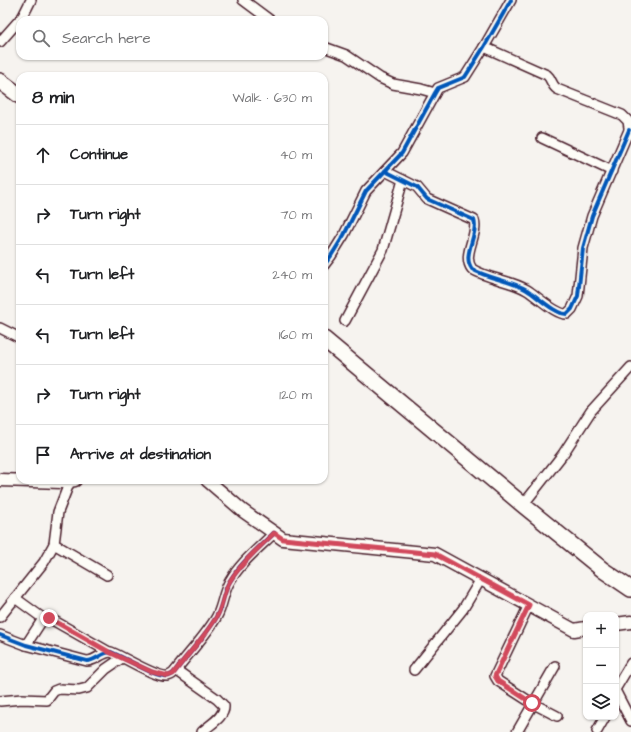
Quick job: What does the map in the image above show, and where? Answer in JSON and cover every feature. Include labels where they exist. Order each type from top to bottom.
[{"type":"highway","points":[[0,81],[16,93]]},
{"type":"highway","points":[[328,342],[602,570],[631,590]]},
{"type":"main road","points":[[0,480],[16,480]]},
{"type":"main road","points":[[213,484],[243,511],[283,539],[435,554],[574,630],[583,628]]},
{"type":"main road","points":[[619,624],[631,622]]},
{"type":"street","points":[[23,16],[31,0]]},
{"type":"street","points":[[328,260],[344,235],[366,192],[402,154],[435,92],[442,86],[465,77],[511,0]]},
{"type":"street","points":[[249,1],[266,16]]},
{"type":"street","points":[[0,42],[16,24]]},
{"type":"street","points":[[386,171],[417,187],[428,199],[474,220],[475,226],[468,258],[469,266],[472,269],[519,286],[560,313],[569,313],[576,302],[579,290],[583,248],[586,236],[594,210],[630,134],[628,121],[622,115],[557,89],[553,86],[547,75],[484,47]]},
{"type":"street","points":[[328,49],[346,56],[380,78],[393,84],[435,92]]},
{"type":"street","points":[[542,138],[612,172]]},
{"type":"street","points":[[345,321],[383,250],[403,180]]},
{"type":"street","points":[[0,328],[16,337]]},
{"type":"street","points":[[523,505],[560,459],[591,411],[631,368]]},
{"type":"street","points":[[0,617],[44,562],[54,544],[58,512],[66,484]]},
{"type":"street","points":[[15,598],[44,619],[52,619],[109,652],[152,672],[164,676],[170,675],[176,670],[216,616],[225,589],[233,576],[247,559],[276,535]]},
{"type":"street","points":[[54,544],[107,575]]},
{"type":"street","points":[[414,670],[458,615],[481,579]]},
{"type":"street","points":[[529,605],[495,676],[498,681],[532,703],[557,716]]},
{"type":"street","points":[[26,645],[44,619]]},
{"type":"street","points":[[0,635],[26,645],[87,661],[109,652]]},
{"type":"street","points":[[0,701],[22,699],[47,700],[54,691],[58,689],[79,690],[87,688],[106,669],[122,658]]},
{"type":"street","points":[[619,688],[631,663]]},
{"type":"street","points":[[517,732],[532,703],[555,666]]},
{"type":"street","points":[[176,670],[217,699],[224,706],[224,710],[221,715],[202,732]]},
{"type":"street","points":[[619,699],[631,721]]},
{"type":"street","points":[[597,731],[603,720]]},
{"type":"cycle path","points":[[328,260],[344,235],[366,191],[402,153],[438,88],[465,77],[511,0]]},
{"type":"cycle path","points":[[385,171],[417,187],[427,199],[474,220],[475,226],[468,258],[472,269],[527,290],[558,312],[567,314],[572,309],[578,296],[583,248],[592,216],[629,130]]},
{"type":"cycle path","points":[[0,635],[26,645],[87,661],[111,652],[156,674],[169,676],[174,672],[213,623],[219,612],[224,594],[234,574],[245,561],[274,533]]},
{"type":"route","points":[[49,618],[109,652],[114,653],[152,672],[168,676],[173,674],[214,621],[219,612],[225,589],[230,580],[247,559],[274,533],[283,539],[435,554],[529,605],[495,676],[498,681],[532,703]]}]
